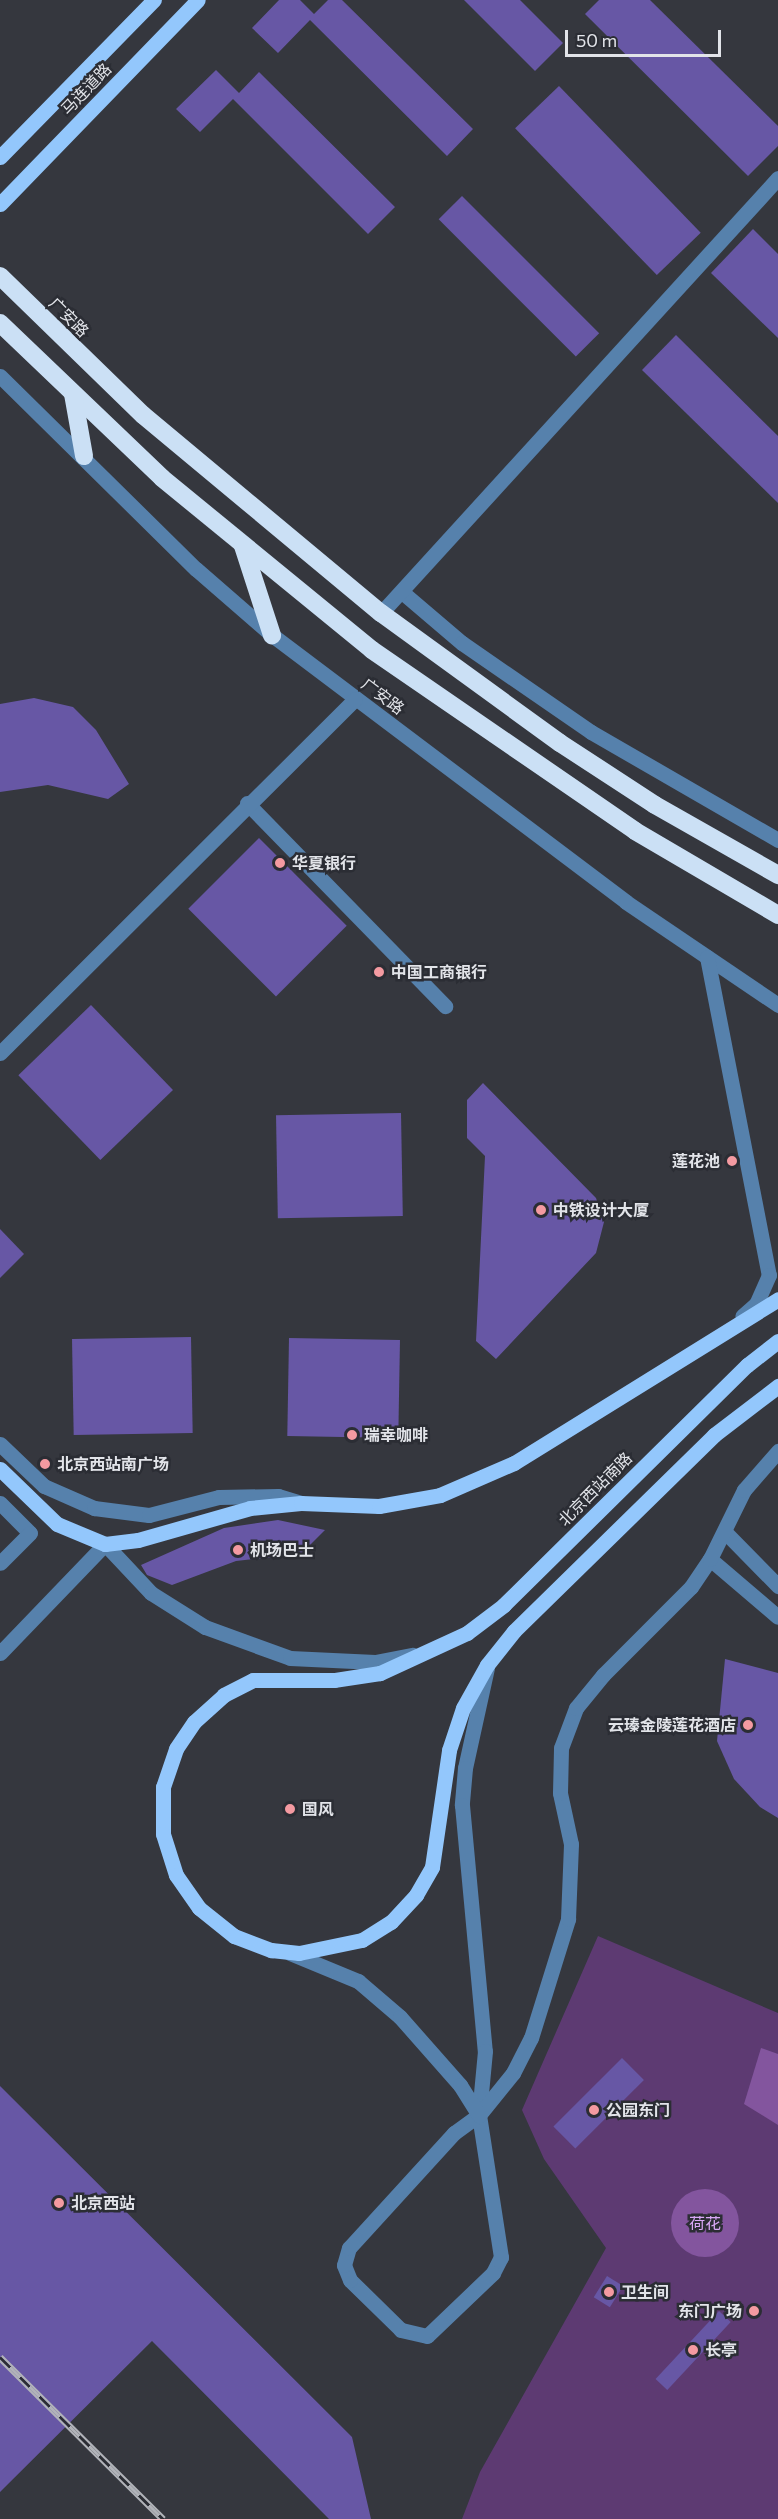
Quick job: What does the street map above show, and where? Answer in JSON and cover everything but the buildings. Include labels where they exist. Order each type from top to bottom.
[{"type":"highway","name":"广安路","points":[[0,276],[143,415],[381,613],[579,755],[655,805],[778,875]]},
{"type":"highway","name":"广安路","points":[[0,323],[162,478],[372,650],[634,831],[778,915]]},
{"type":"highway","points":[[72,394],[84,456]]},
{"type":"highway","points":[[243,546],[272,635]]},
{"type":"main road","name":"马连道路","points":[[0,157],[154,0]]},
{"type":"main road","name":"马连道路","points":[[0,204],[198,0]]},
{"type":"main road","points":[[0,1469],[57,1524],[105,1544],[138,1540],[250,1508],[301,1503],[379,1506],[440,1495],[514,1463],[736,1322],[778,1299]]},
{"type":"main road","name":"北京西站南路","points":[[285,1952],[234,1936],[199,1908],[176,1875],[163,1822],[163,1787],[176,1749],[194,1722],[224,1695],[253,1680],[334,1680],[380,1673],[430,1652],[467,1633],[504,1605],[747,1365],[778,1341]]},
{"type":"main road","points":[[285,1952],[299,1953],[362,1940],[391,1922],[416,1895],[432,1867],[449,1750],[463,1708],[487,1665],[514,1631],[714,1435],[778,1386]]},
{"type":"street","points":[[381,613],[778,178]]},
{"type":"street","name":"广安路","points":[[0,376],[84,456],[196,569],[272,635],[626,902],[778,1005]]},
{"type":"street","points":[[402,591],[462,643],[591,732],[778,840]]},
{"type":"street","points":[[0,1053],[247,803],[355,699]]},
{"type":"street","points":[[247,803],[444,1006]]},
{"type":"street","points":[[707,957],[769,1275],[756,1304],[736,1322]]},
{"type":"street","points":[[0,1443],[44,1486],[94,1508],[149,1515],[219,1497],[278,1496],[301,1503]]},
{"type":"street","points":[[487,1665],[465,1768],[462,1805],[485,2051],[479,2115],[501,2257],[493,2272],[441,2326],[427,2336],[401,2330],[350,2280],[344,2265],[349,2248],[454,2133],[479,2115],[513,2073],[531,2038],[568,1919],[571,1845],[561,1793],[561,1748],[576,1708],[603,1675],[691,1587],[725,1532],[744,1490],[778,1451]]},
{"type":"street","points":[[0,1503],[30,1533],[0,1563]]},
{"type":"street","points":[[725,1532],[778,1586]]},
{"type":"street","points":[[0,1653],[105,1544],[151,1593],[205,1627],[290,1658],[375,1662],[430,1652]]},
{"type":"street","points":[[710,1559],[778,1617]]},
{"type":"street","points":[[285,1952],[319,1962],[358,1980],[400,2017],[460,2085],[479,2115]]},
{"type":"green space","points":[[598,1936],[778,2013],[778,2519],[462,2519],[480,2472],[606,2248],[544,2159],[522,2110]]},
{"type":"green space","points":[[761,2048],[778,2054],[778,2125],[744,2104]]},
{"type":"green space","name":"荷花","points":[[705,2189],[718,2192],[729,2199],[736,2210],[739,2223],[736,2236],[729,2247],[718,2254],[705,2257],[692,2254],[681,2247],[674,2236],[671,2223],[674,2210],[681,2199],[692,2192]]},
{"type":"railway","points":[[0,2357],[163,2519]]},
{"type":"place","name":"华夏银行","points":[[280,863]]},
{"type":"place","name":"中国工商银行","points":[[379,972]]},
{"type":"place","name":"莲花池","points":[[732,1161]]},
{"type":"place","name":"中铁设计大厦","points":[[541,1210]]},
{"type":"place","name":"瑞幸咖啡","points":[[352,1435]]},
{"type":"place","name":"北京西站南广场","points":[[45,1464]]},
{"type":"place","name":"机场巴士","points":[[238,1550]]},
{"type":"place","name":"云瑧金陵莲花酒店","points":[[748,1725]]},
{"type":"place","name":"国风","points":[[290,1809]]},
{"type":"place","name":"公园东门","points":[[594,2110]]},
{"type":"place","name":"北京西站","points":[[59,2203]]},
{"type":"place","name":"卫生间","points":[[609,2292]]},
{"type":"place","name":"东门广场","points":[[754,2311]]},
{"type":"place","name":"长亭","points":[[693,2350]]}]
